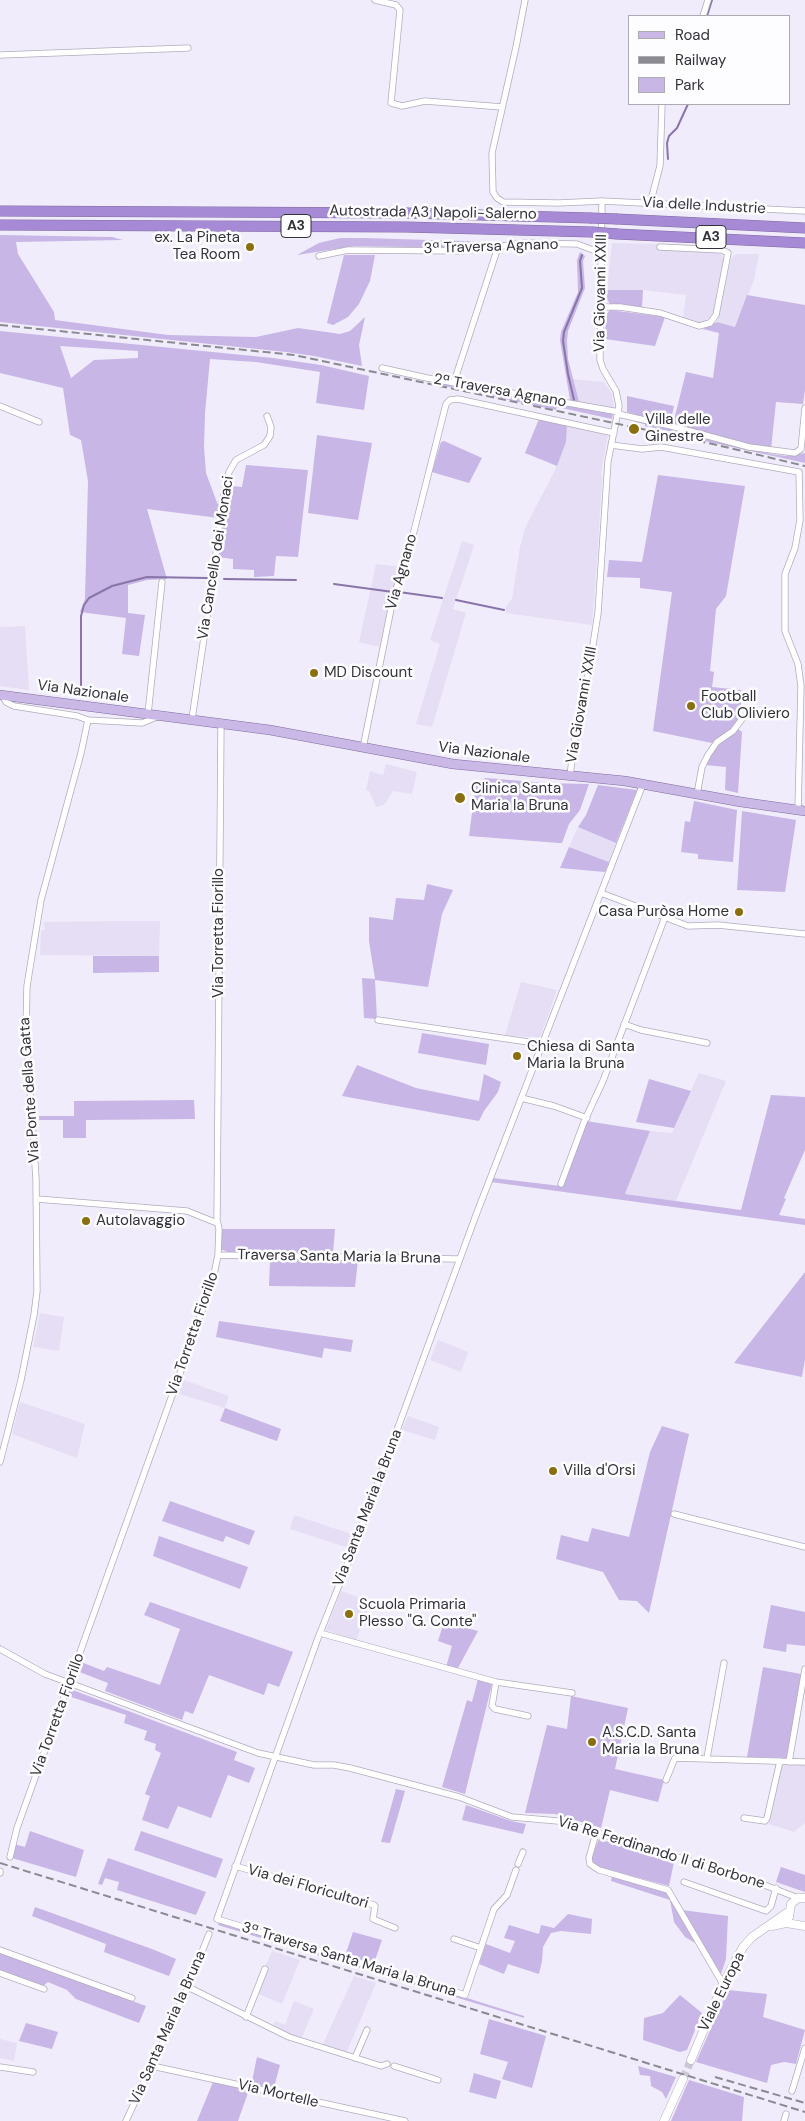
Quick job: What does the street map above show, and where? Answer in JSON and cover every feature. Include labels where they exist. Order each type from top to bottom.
[{"type":"highway","name":"Autostrada A3 Napoli-Salerno","points":[[0,211],[407,213],[617,219],[805,228]]},
{"type":"highway","name":"Autostrada A3 Napoli-Salerno","points":[[0,225],[406,227],[592,232],[805,243]]},
{"type":"main road","name":"Via Nazionale","points":[[1,695],[270,730],[459,765],[643,784],[802,811]]},
{"type":"street","points":[[375,0],[396,5],[400,10],[392,103],[402,106],[425,101],[502,108]]},
{"type":"street","points":[[525,0],[492,153],[493,192],[503,202],[560,203],[602,201]]},
{"type":"street","points":[[704,15],[708,0]]},
{"type":"street","points":[[0,55],[188,48]]},
{"type":"street","points":[[650,204],[660,166],[662,105]]},
{"type":"street","name":"Via delle Industrie","points":[[602,201],[805,211]]},
{"type":"street","name":"Via Giovanni XXIII","points":[[570,775],[578,717],[589,670],[598,613],[605,535],[608,462],[618,413],[619,398],[602,369],[600,360],[602,201]]},
{"type":"street","name":"3ª Traversa Agnano","points":[[319,256],[348,250],[462,251],[525,243],[577,244],[601,253]]},
{"type":"street","points":[[454,382],[498,246]]},
{"type":"street","points":[[600,307],[660,313],[698,326],[710,323],[716,315],[728,253],[722,250],[660,247]]},
{"type":"street","name":"2ª Traversa Agnano","points":[[382,368],[426,378],[618,413],[749,448],[785,454],[798,452],[800,449],[805,408]]},
{"type":"street","name":"Via Agnano","points":[[363,748],[393,599],[412,539],[446,404],[450,400],[458,399],[614,433]]},
{"type":"street","points":[[0,406],[39,422]]},
{"type":"street","name":"Via Cancello dei Monaci","points":[[192,720],[215,564],[222,502],[229,472],[236,460],[264,445],[270,436],[271,427],[267,416]]},
{"type":"street","points":[[611,445],[642,449],[661,447],[799,472],[800,520],[795,548],[785,574],[785,632],[798,664],[801,686],[802,811]]},
{"type":"street","points":[[148,714],[162,582]]},
{"type":"street","name":"Via Nazionale","points":[[1,695],[6,702],[14,706],[76,716],[88,720],[138,723],[160,716]]},
{"type":"street","name":"Via Ponte della Gatta","points":[[0,1462],[21,1380],[34,1316],[38,1274],[37,1200],[26,1030],[27,986],[41,900],[81,754],[88,720]]},
{"type":"street","points":[[697,794],[701,772],[708,755],[717,742],[733,731],[742,720]]},
{"type":"street","name":"Via Torretta Fiorillo","points":[[10,1857],[12,1844],[193,1337],[213,1279],[218,1255],[221,723]]},
{"type":"street","name":"Via Santa Maria la Bruna","points":[[217,1919],[320,1633],[353,1550],[521,1098],[643,784]]},
{"type":"street","points":[[601,892],[688,926],[718,925],[805,934]]},
{"type":"street","points":[[561,1184],[665,917]]},
{"type":"street","points":[[378,1020],[542,1044]]},
{"type":"street","points":[[624,1024],[641,1030],[707,1043]]},
{"type":"street","points":[[521,1098],[554,1106],[587,1118]]},
{"type":"street","points":[[37,1200],[187,1211],[217,1223]]},
{"type":"street","name":"Traversa Santa Maria la Bruna","points":[[218,1255],[460,1260]]},
{"type":"street","points":[[674,1514],[805,1547]]},
{"type":"street","points":[[320,1633],[496,1682],[572,1693]]},
{"type":"street","name":"Via Re Ferdinando II di Borbone","points":[[0,1650],[45,1674],[240,1748],[274,1758],[314,1765],[334,1765],[350,1768],[460,1797],[512,1817],[547,1819],[802,1898]]},
{"type":"street","points":[[707,1758],[724,1663]]},
{"type":"street","points":[[789,1762],[805,1669]]},
{"type":"street","points":[[496,1682],[492,1706],[495,1709],[528,1716]]},
{"type":"street","points":[[666,1780],[675,1758],[805,1762]]},
{"type":"street","points":[[744,1818],[765,1821],[767,1818],[780,1761]]},
{"type":"street","points":[[596,1833],[589,1858],[590,1864],[599,1870],[668,1890],[723,1984]]},
{"type":"street","name":"3ª Traversa Santa Maria la Bruna","points":[[217,1919],[465,1995],[494,1909],[507,1895],[523,1852]]},
{"type":"street","name":"Via dei Floricultori","points":[[235,1866],[374,1905],[373,1918],[395,1928]]},
{"type":"street","points":[[684,1882],[766,1911],[771,1906],[779,1890]]},
{"type":"street","name":"Via Re Ferdinando II di Borbone","points":[[779,1890],[791,1904]]},
{"type":"street","points":[[795,1924],[789,1917],[788,1912],[791,1904],[802,1898]]},
{"type":"street","name":"Viale Europa","points":[[691,2060],[723,1984],[743,1947],[761,1931],[788,1912]]},
{"type":"street","name":"Viale Europa","points":[[761,1931],[776,1924],[786,1923],[804,1926]]},
{"type":"street","name":"Via Santa Maria la Bruna","points":[[126,2121],[188,1987],[209,1934]]},
{"type":"street","points":[[454,1939],[481,1948]]},
{"type":"street","points":[[0,1950],[132,1998]]},
{"type":"street","points":[[246,2017],[266,1969]]},
{"type":"street","points":[[0,1973],[44,1989]]},
{"type":"street","points":[[188,1987],[289,2037],[381,2066],[387,2064]]},
{"type":"street","points":[[355,2058],[367,2030]]},
{"type":"street","points":[[792,2091],[803,2062],[805,2048]]},
{"type":"street","name":"Via Mortelle","points":[[152,2066],[404,2121]]},
{"type":"street","points":[[394,2066],[438,2080]]},
{"type":"street","points":[[0,2067],[33,2072]]},
{"type":"street","points":[[664,2121],[682,2078]]},
{"type":"street","points":[[784,2121],[786,2114]]},
{"type":"shaded area","points":[[612,243],[657,244],[657,249],[715,252],[722,255],[724,261],[713,317],[708,321],[697,324],[683,318],[686,295],[643,290],[607,290]]},
{"type":"shaded area","points":[[736,254],[759,254],[754,280],[735,327],[717,322],[731,259]]},
{"type":"shaded area","points":[[572,379],[604,382],[612,394],[614,409],[579,402]]},
{"type":"shaded area","points":[[567,425],[608,434],[601,473],[592,625],[506,613],[506,607],[512,599],[525,528],[556,468],[566,442]]},
{"type":"shaded area","points":[[462,541],[474,545],[453,609],[466,613],[432,727],[416,724],[440,644],[430,640]]},
{"type":"shaded area","points":[[376,564],[402,567],[387,613],[380,647],[359,642]]},
{"type":"shaded area","points":[[25,626],[29,690],[0,686],[0,627]]},
{"type":"shaded area","points":[[386,764],[417,772],[412,794],[393,791],[385,804],[376,807],[369,791],[366,790],[370,771],[383,775]]},
{"type":"shaded area","points":[[578,827],[616,843],[609,862],[569,847]]},
{"type":"shaded area","points":[[160,921],[159,956],[40,955],[41,931],[45,929],[43,922]]},
{"type":"shaded area","points":[[521,982],[557,990],[540,1038],[505,1035]]},
{"type":"shaded area","points":[[699,1073],[726,1081],[676,1201],[625,1194],[650,1131],[672,1133]]},
{"type":"shaded area","points":[[40,1313],[64,1317],[59,1351],[33,1347]]},
{"type":"shaded area","points":[[438,1340],[468,1352],[461,1372],[430,1360]]},
{"type":"shaded area","points":[[181,1379],[229,1396],[225,1408],[176,1393]]},
{"type":"shaded area","points":[[20,1402],[85,1424],[77,1458],[12,1434]]},
{"type":"shaded area","points":[[408,1416],[439,1427],[435,1440],[402,1430]]},
{"type":"shaded area","points":[[294,1515],[354,1535],[349,1548],[290,1529]]},
{"type":"shaded area","name":"Scuola Primaria Plesso \"G. Conte\"","points":[[341,1591],[371,1602],[356,1640],[326,1630]]},
{"type":"shaded area","points":[[782,1764],[805,1765],[805,1823],[794,1832],[769,1824]]},
{"type":"shaded area","points":[[272,1951],[300,1960],[282,2004],[254,1992]]},
{"type":"shaded area","points":[[354,1976],[376,1983],[346,2054],[322,2046]]},
{"type":"shaded area","points":[[294,2001],[314,2009],[301,2039],[273,2027],[275,2021],[285,2025]]},
{"type":"shaded area","points":[[0,2039],[17,2043],[14,2061],[0,2058]]},
{"type":"green space","points":[[0,235],[112,237],[123,240],[16,242],[18,254],[54,312],[55,320],[168,335],[256,337],[298,328],[340,334],[350,331],[365,317],[359,345],[362,366],[286,352],[0,322]]},
{"type":"green space","points":[[340,238],[494,242],[493,245],[460,248],[355,246],[297,255],[319,243]]},
{"type":"green space","points":[[580,252],[585,256],[583,261],[585,288],[568,331],[567,341],[568,359],[579,402],[570,400],[560,340],[561,332],[578,292],[577,260]]},
{"type":"green space","points":[[344,255],[375,255],[370,281],[359,304],[348,317],[333,325],[327,323]]},
{"type":"green space","points":[[607,290],[643,290],[642,307],[610,304],[607,299]]},
{"type":"green space","points":[[747,295],[805,305],[805,390],[803,404],[776,402],[771,449],[747,445],[673,424],[686,372],[713,378],[719,333],[703,329],[717,322],[735,327]]},
{"type":"green space","points":[[610,310],[665,317],[655,346],[605,339],[606,315]]},
{"type":"green space","points":[[0,331],[273,358],[321,365],[369,376],[364,410],[316,403],[320,372],[256,362],[210,359],[204,447],[206,473],[219,508],[219,518],[147,509],[167,579],[147,580],[128,585],[128,613],[145,615],[139,656],[122,654],[126,618],[80,612],[85,599],[88,481],[81,440],[70,435],[63,388],[0,373]],"holes":[[[60,346],[138,351],[138,358],[94,360],[71,378]]]},
{"type":"green space","points":[[436,382],[613,413],[612,419],[557,407],[556,410],[435,384]]},
{"type":"green space","points":[[627,396],[674,406],[670,424],[627,412]]},
{"type":"green space","points":[[539,419],[567,425],[566,442],[557,466],[525,453]]},
{"type":"green space","points":[[635,420],[667,426],[771,454],[786,456],[805,453],[805,463],[686,437],[686,435],[645,426],[645,424],[635,422]]},
{"type":"green space","points":[[317,435],[372,443],[358,520],[308,513]]},
{"type":"green space","points":[[444,441],[482,458],[469,483],[432,472],[441,442]]},
{"type":"green space","points":[[246,465],[308,470],[298,557],[276,556],[274,576],[254,577],[254,570],[233,569],[233,559],[218,557],[226,493],[232,486],[242,487]]},
{"type":"green space","points":[[658,475],[745,486],[726,596],[716,609],[710,671],[714,672],[712,687],[741,690],[741,717],[734,727],[712,743],[653,731],[672,592],[640,588],[640,578],[607,577],[609,560],[642,562]]},
{"type":"green space","points":[[738,729],[742,732],[738,793],[725,790],[726,767],[705,765],[709,755]]},
{"type":"green space","points":[[486,778],[546,783],[589,784],[580,810],[569,824],[562,843],[559,843],[469,836],[476,782]]},
{"type":"green space","points":[[598,785],[637,790],[616,843],[578,827],[586,815]]},
{"type":"green space","points":[[694,801],[737,810],[733,862],[698,859],[698,854],[681,852],[685,821],[690,822]]},
{"type":"green space","points":[[742,811],[796,820],[785,892],[737,890]]},
{"type":"green space","points":[[569,847],[609,862],[605,872],[560,868]]},
{"type":"green space","points":[[427,884],[453,890],[442,914],[428,987],[375,980],[377,1019],[364,1018],[362,978],[375,979],[369,941],[369,917],[393,920],[396,898],[424,900]]},
{"type":"green space","points":[[93,956],[159,956],[159,972],[93,973]]},
{"type":"green space","points":[[422,1033],[489,1044],[486,1065],[418,1053]]},
{"type":"green space","points":[[357,1065],[416,1088],[479,1101],[484,1074],[501,1082],[498,1092],[479,1121],[342,1096]]},
{"type":"green space","points":[[649,1079],[691,1091],[674,1128],[636,1122]]},
{"type":"green space","points":[[771,1095],[805,1097],[805,1150],[784,1198],[786,1199],[779,1215],[805,1219],[805,1225],[491,1182],[493,1178],[561,1186],[586,1121],[650,1131],[625,1194],[741,1210]]},
{"type":"green space","points":[[194,1100],[195,1119],[86,1120],[86,1138],[63,1138],[63,1120],[39,1120],[39,1116],[74,1116],[74,1101]]},
{"type":"green space","points":[[220,1229],[335,1229],[333,1253],[228,1252],[220,1249]]},
{"type":"green space","points":[[270,1259],[358,1260],[355,1287],[269,1286]]},
{"type":"green space","points":[[805,1272],[805,1359],[802,1377],[734,1363]]},
{"type":"green space","points":[[219,1321],[353,1340],[351,1352],[324,1348],[322,1358],[216,1337]]},
{"type":"green space","points":[[225,1408],[281,1429],[277,1441],[220,1421]]},
{"type":"green space","points":[[662,1426],[689,1434],[649,1613],[637,1601],[619,1600],[603,1572],[556,1559],[561,1535],[588,1542],[592,1528],[629,1537],[650,1452]]},
{"type":"green space","points":[[170,1501],[255,1531],[249,1545],[226,1536],[223,1542],[162,1521]]},
{"type":"green space","points":[[159,1536],[248,1567],[240,1589],[153,1556]]},
{"type":"green space","points":[[150,1602],[293,1652],[279,1687],[268,1683],[264,1695],[209,1675],[193,1714],[185,1711],[182,1720],[105,1691],[108,1683],[77,1671],[81,1662],[104,1671],[107,1667],[160,1685],[180,1629],[144,1615]]},
{"type":"green space","points":[[771,1605],[805,1612],[805,1646],[787,1644],[786,1652],[763,1648]]},
{"type":"green space","points":[[444,1622],[478,1631],[458,1668],[446,1667],[452,1646],[438,1641]]},
{"type":"green space","points":[[763,1667],[801,1674],[787,1758],[747,1757]]},
{"type":"green space","points":[[478,1679],[492,1684],[465,1794],[442,1787],[467,1700],[472,1702]]},
{"type":"green space","points":[[70,1689],[237,1752],[234,1760],[255,1768],[249,1783],[228,1775],[211,1818],[178,1806],[168,1829],[142,1820],[150,1796],[145,1794],[161,1753],[155,1750],[156,1744],[144,1740],[147,1731],[124,1723],[126,1715],[68,1696]]},
{"type":"green space","points":[[571,1696],[628,1708],[615,1769],[664,1780],[658,1802],[610,1790],[601,1828],[555,1814],[525,1813],[547,1725],[567,1729]]},
{"type":"green space","points":[[396,1789],[405,1791],[390,1843],[381,1842]]},
{"type":"green space","points":[[466,1805],[511,1821],[526,1824],[523,1834],[462,1820]]},
{"type":"green space","points":[[30,1831],[84,1850],[76,1877],[12,1858],[14,1855],[14,1844],[25,1847]]},
{"type":"green space","points":[[141,1831],[223,1859],[216,1878],[134,1850]]},
{"type":"green space","points":[[599,1839],[674,1862],[669,1886],[592,1864],[591,1859]]},
{"type":"green space","points":[[108,1858],[206,1892],[196,1915],[117,1890],[119,1882],[105,1878],[102,1885],[98,1884]]},
{"type":"green space","points":[[781,1867],[805,1875],[805,1892],[776,1882]]},
{"type":"green space","points":[[612,1875],[663,1890],[668,1894],[695,1943],[685,1937],[674,1922],[670,1900],[611,1881]]},
{"type":"green space","points":[[35,1907],[176,1959],[169,1976],[104,1952],[106,1944],[32,1916]]},
{"type":"green space","points":[[682,1910],[728,1916],[726,1959],[721,1974]]},
{"type":"green space","points":[[568,1914],[592,1919],[591,1934],[561,1931],[551,1933],[543,1947],[539,1974],[508,1964],[504,1974],[479,1964],[486,1944],[510,1953],[515,1941],[504,1938],[509,1925],[539,1934],[541,1925],[554,1928]]},
{"type":"green space","points":[[219,1922],[426,1985],[524,2016],[524,2018],[218,1925]]},
{"type":"green space","points":[[353,1932],[382,1940],[373,1966],[345,1956]]},
{"type":"green space","points":[[0,1953],[146,2006],[139,2023],[76,1999],[67,1990],[48,1982],[43,1986],[0,1970]]},
{"type":"green space","points":[[728,1990],[767,1994],[763,2017],[805,2030],[796,2064],[784,2062],[771,2065],[767,2083],[696,2062]]},
{"type":"green space","points":[[680,1995],[702,2013],[687,2050],[680,2052],[643,2040],[644,2018],[663,2013]]},
{"type":"green space","points":[[489,2019],[546,2036],[532,2088],[502,2079],[508,2062],[480,2054]]},
{"type":"green space","points":[[26,2023],[58,2032],[52,2049],[19,2041]]},
{"type":"green space","points":[[257,2057],[280,2065],[273,2091],[251,2086]]},
{"type":"green space","points":[[638,2066],[676,2077],[666,2099],[662,2092],[651,2086],[650,2076],[640,2075]]},
{"type":"green space","points":[[474,2073],[501,2081],[496,2099],[469,2092]]},
{"type":"green space","points":[[689,2080],[744,2097],[742,2121],[671,2121]]},
{"type":"green space","points":[[213,2082],[249,2090],[238,2121],[197,2121]]},
{"type":"waterway","points":[[707,15],[712,0]]},
{"type":"waterway","points":[[668,159],[667,143],[669,136],[677,128],[688,105]]},
{"type":"waterway","points":[[574,400],[563,341],[564,332],[582,288],[580,261],[582,255]]},
{"type":"waterway","points":[[81,696],[81,616],[84,605],[89,598],[112,586],[147,577],[207,578]]},
{"type":"waterway","points":[[224,579],[296,580]]},
{"type":"waterway","points":[[334,584],[393,592]]},
{"type":"waterway","points":[[399,592],[442,598]]},
{"type":"waterway","points":[[456,600],[504,610]]},
{"type":"tunnel","points":[[683,2079],[691,2060]]},
{"type":"railway","points":[[0,325],[294,355],[717,445],[805,466]]},
{"type":"railway","points":[[0,1863],[805,2112]]},
{"type":"railway","points":[[715,2077],[805,2103]]},
{"type":"place","name":"ex. La Pineta Tea Room","points":[[250,247]]},
{"type":"place","name":"Villa delle Ginestre","points":[[634,429]]},
{"type":"place","name":"MD Discount","points":[[314,673]]},
{"type":"place","name":"Football Club Oliviero","points":[[691,706]]},
{"type":"place","name":"Clinica Santa Maria la Bruna","points":[[460,798]]},
{"type":"place","name":"Casa Puròsa Home","points":[[739,912]]},
{"type":"place","name":"Chiesa di Santa Maria la Bruna","points":[[517,1056]]},
{"type":"place","name":"Autolavaggio","points":[[86,1221]]},
{"type":"place","name":"Villa d'Orsi","points":[[553,1471]]},
{"type":"place","name":"Scuola Primaria Plesso \"G. Conte\"","points":[[349,1614]]},
{"type":"place","name":"A.S.C.D. Santa Maria la Bruna","points":[[592,1742]]}]
